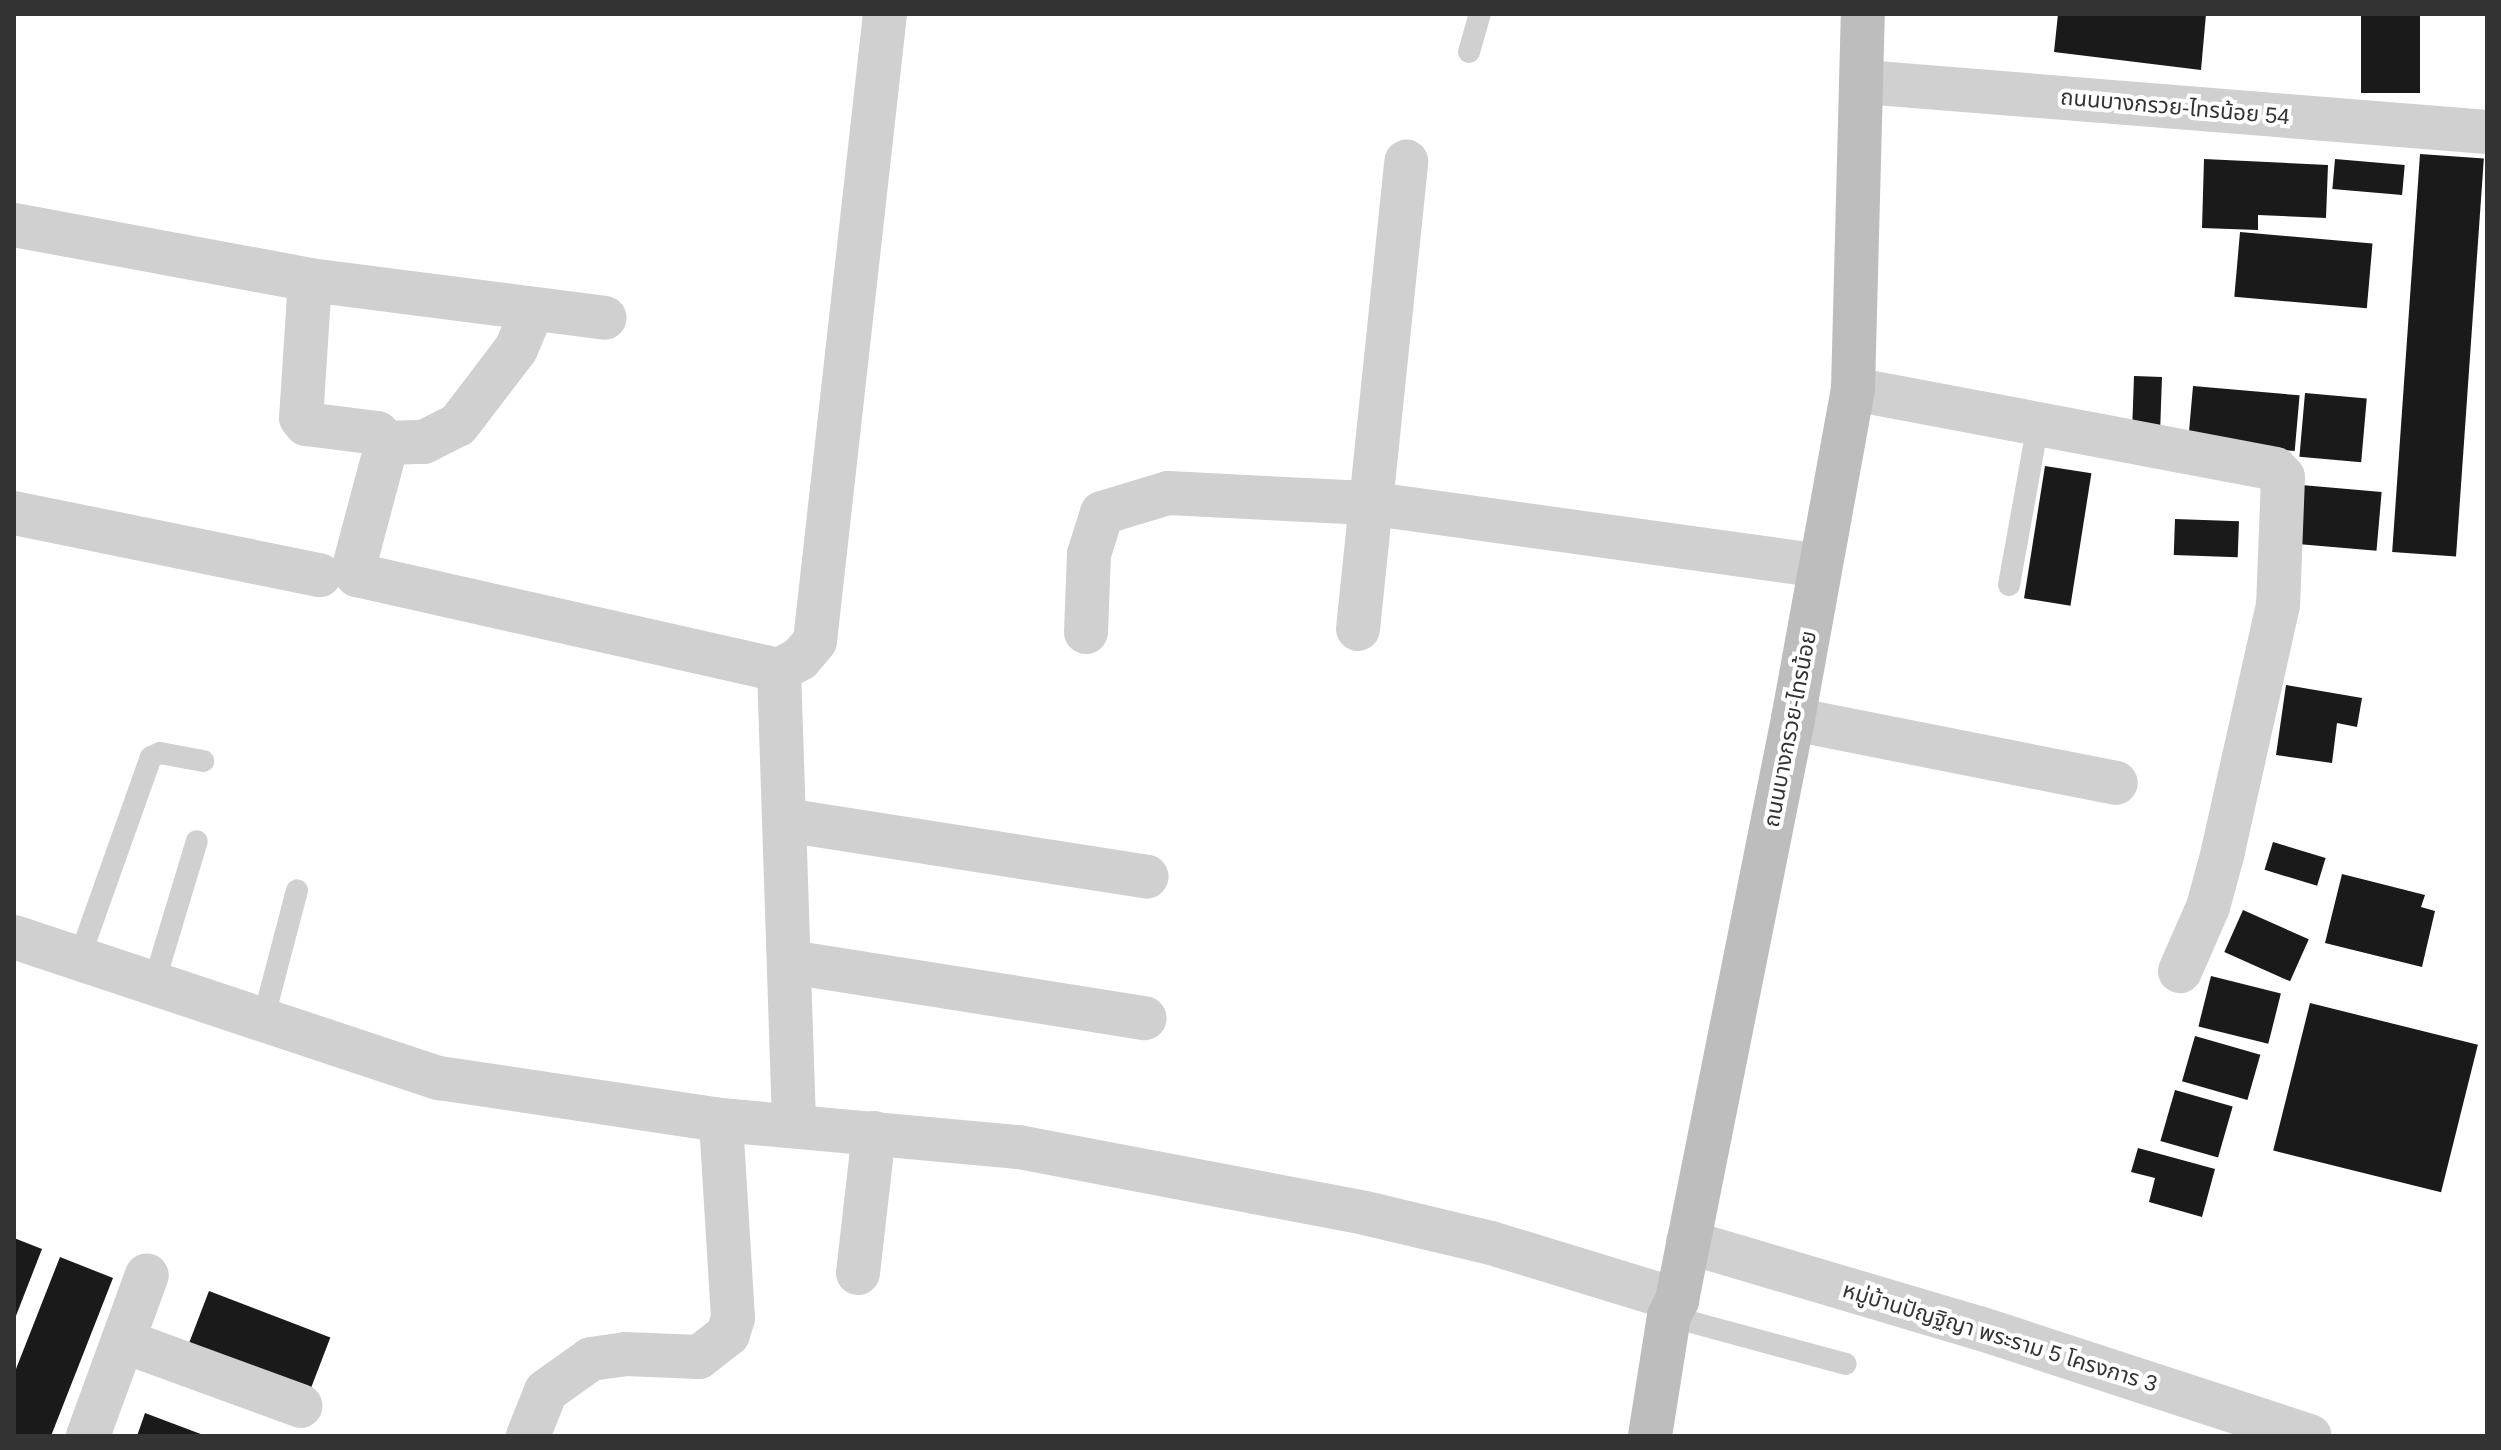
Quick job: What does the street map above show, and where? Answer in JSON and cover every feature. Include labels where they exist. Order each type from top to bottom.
[{"type":"main road","name":"ถนนบางกรวย-ไทรน้อย","points":[[1650,1436],[1673,1308],[1793,719],[1853,389],[1864,82],[1863,14]]},
{"type":"street","points":[[387,443],[354,567],[360,578],[779,670],[800,659],[815,641],[885,14]]},
{"type":"street","name":"ถนนบางกรวย-ไทรน้อย 54","points":[[1864,82],[2487,132]]},
{"type":"street","points":[[1358,629],[1367,503],[1406,161]]},
{"type":"street","points":[[14,225],[310,280],[605,318]]},
{"type":"street","points":[[310,280],[301,418],[306,424],[377,433],[387,443],[424,442],[458,425],[516,349],[533,309]]},
{"type":"street","points":[[1853,389],[2275,469],[2286,486],[2278,605],[2223,852],[2208,907],[2180,971]]},
{"type":"street","points":[[1086,632],[1089,554],[1102,513],[1168,493],[1367,503],[1820,566]]},
{"type":"street","points":[[14,513],[320,575]]},
{"type":"street","points":[[779,670],[794,1125]]},
{"type":"street","points":[[1793,719],[2116,783]]},
{"type":"street","points":[[785,820],[1147,877]]},
{"type":"street","points":[[14,937],[439,1078],[721,1120],[1019,1147],[1365,1213],[1491,1243],[1673,1308]]},
{"type":"street","points":[[790,962],[1145,1018]]},
{"type":"street","points":[[528,1436],[546,1391],[591,1359],[699,1357],[728,1334],[733,1318],[721,1120]]},
{"type":"street","points":[[858,1273],[874,1133]]},
{"type":"street","name":"หมู่บ้านปัญฐิญา พระราม 5 โครงการ 3","points":[[1688,1242],[1979,1328],[2309,1436]]},
{"type":"street","points":[[88,1436],[147,1275]]},
{"type":"street","points":[[123,1341],[301,1406]]},
{"type":"lane","points":[[1469,52],[1480,14]]},
{"type":"lane","points":[[2009,585],[2038,424]]},
{"type":"lane","points":[[79,959],[151,757],[160,753],[203,761]]},
{"type":"lane","points":[[154,983],[197,841]]},
{"type":"lane","points":[[263,1020],[297,890]]},
{"type":"lane","points":[[1673,1308],[1846,1364]]},
{"type":"building","points":[[2058,14],[2206,14],[2201,70],[2054,52]]},
{"type":"building","points":[[2361,14],[2420,14],[2420,93],[2361,93]]},
{"type":"building","points":[[2420,154],[2484,158],[2456,556],[2392,552]]},
{"type":"building","points":[[2204,159],[2328,165],[2326,218],[2258,215],[2258,230],[2202,228]]},
{"type":"building","points":[[2335,159],[2405,165],[2402,195],[2332,189]]},
{"type":"building","points":[[2240,232],[2372,244],[2367,308],[2234,297]]},
{"type":"building","points":[[2134,376],[2162,377],[2160,428],[2132,427]]},
{"type":"building","points":[[2193,386],[2300,395],[2295,451],[2188,442]]},
{"type":"building","points":[[2305,393],[2367,398],[2361,462],[2299,457]]},
{"type":"building","points":[[2045,466],[2091,473],[2070,606],[2024,598]]},
{"type":"building","points":[[2290,484],[2382,492],[2377,551],[2285,543]]},
{"type":"building","points":[[2175,519],[2239,521],[2238,557],[2174,555]]},
{"type":"building","points":[[2286,685],[2362,698],[2357,727],[2337,723],[2332,763],[2276,755]]},
{"type":"building","points":[[2273,842],[2326,858],[2317,886],[2265,870]]},
{"type":"building","points":[[2342,874],[2425,895],[2421,907],[2435,911],[2422,967],[2325,943]]},
{"type":"building","points":[[2243,910],[2309,939],[2290,981],[2224,952]]},
{"type":"building","points":[[2211,976],[2281,993],[2268,1044],[2198,1026]]},
{"type":"building","points":[[2310,1003],[2478,1045],[2441,1192],[2273,1150]]},
{"type":"building","points":[[2195,1036],[2260,1055],[2247,1100],[2182,1081]]},
{"type":"building","points":[[2175,1090],[2233,1107],[2218,1157],[2160,1141]]},
{"type":"building","points":[[2138,1148],[2215,1169],[2202,1217],[2149,1202],[2155,1178],[2131,1172]]},
{"type":"building","points":[[14,1238],[42,1249],[14,1321]]},
{"type":"building","points":[[60,1257],[113,1278],[51,1436],[14,1436],[14,1374]]},
{"type":"building","points":[[209,1291],[330,1338],[310,1392],[188,1345]]},
{"type":"building","points":[[145,1413],[206,1436],[137,1436]]}]
